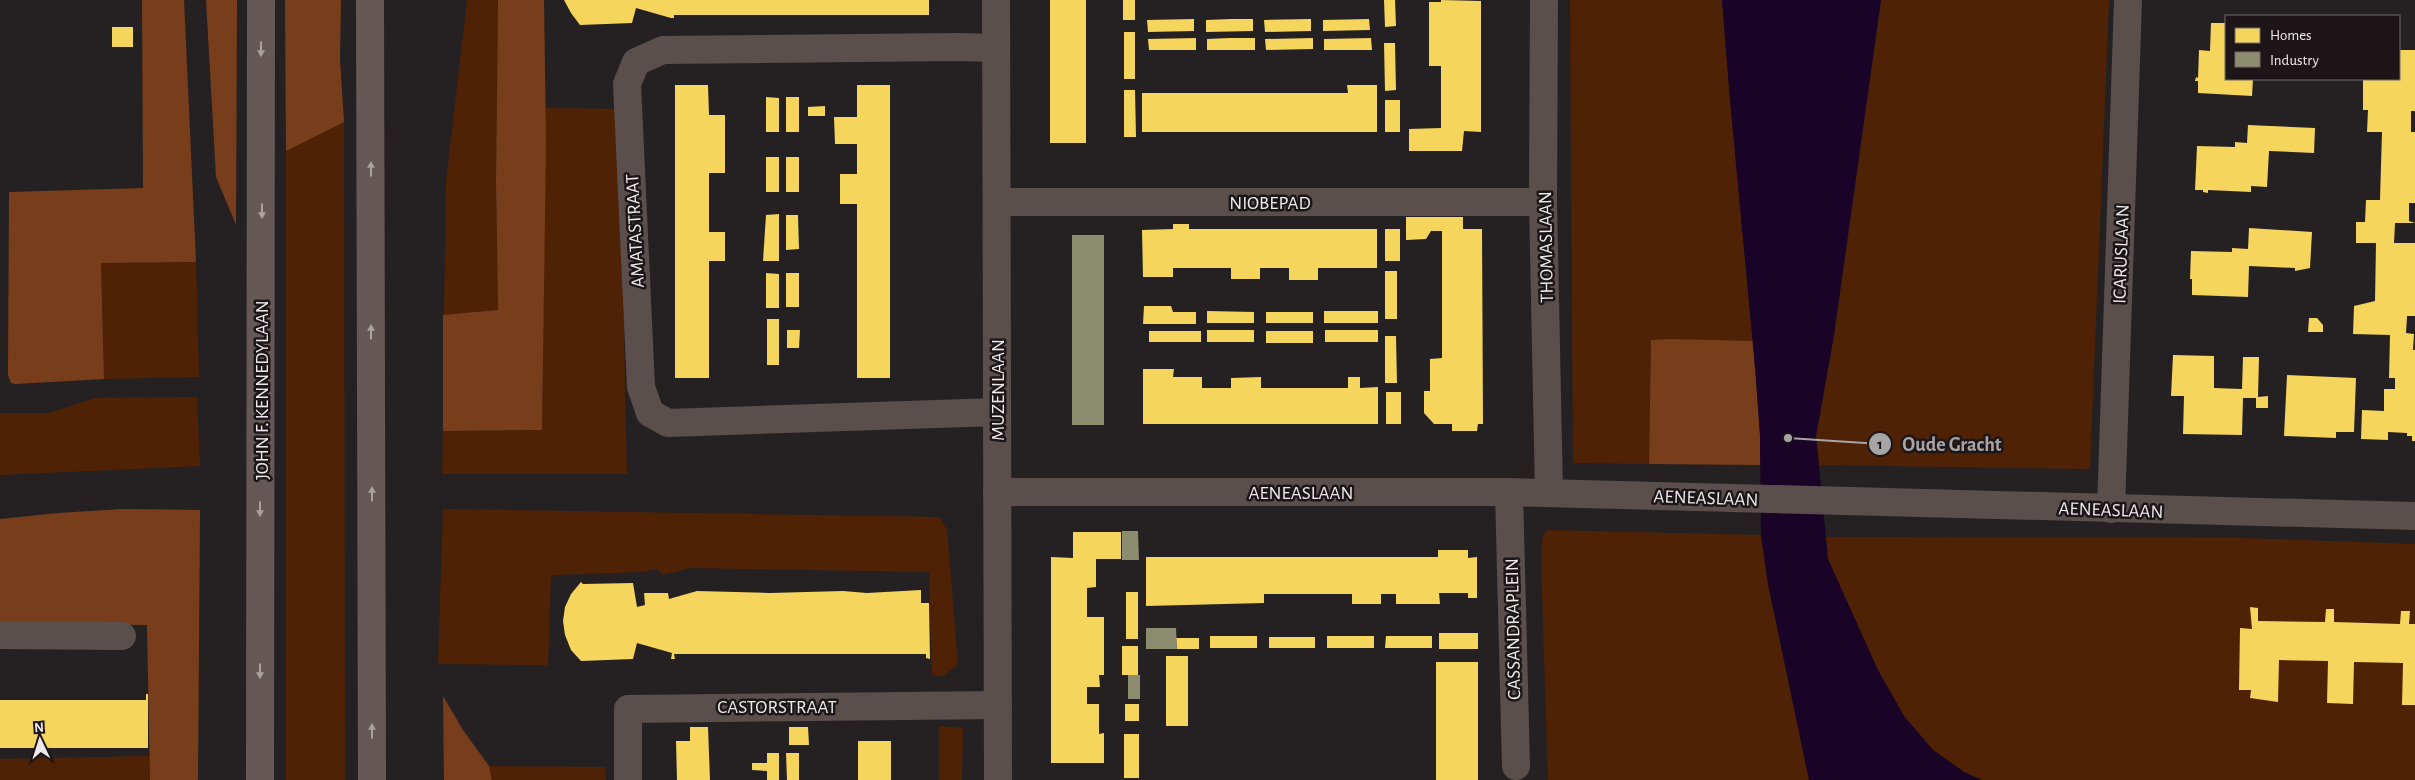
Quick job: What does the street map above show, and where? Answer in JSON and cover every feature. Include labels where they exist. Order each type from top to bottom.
[{"type":"main road","name":"JOHN F. KENNEDYLAAN","points":[[260,780],[262,0]]},
{"type":"main road","points":[[370,0],[372,780]]},
{"type":"street","name":"MUZENLAAN","points":[[996,0],[998,780]]},
{"type":"street","name":"THOMASLAAN","points":[[1544,0],[1543,202],[1550,493]]},
{"type":"street","name":"ICARUSLAAN","points":[[2111,509],[2128,0]]},
{"type":"street","name":"AMATASTRAAT","points":[[996,48],[663,50],[636,62],[627,84],[641,387],[650,413],[668,423],[997,412]]},
{"type":"street","name":"NIOBEPAD","points":[[997,202],[1543,202]]},
{"type":"street","name":"AENEASLAAN","points":[[997,492],[1509,492],[2415,516]]},
{"type":"street","name":"CASSANDRAPLEIN","points":[[1509,492],[1516,766]]},
{"type":"street","points":[[0,635],[122,636]]},
{"type":"street","name":"CASTORSTRAAT","points":[[628,780],[628,709],[998,705]]},
{"type":"shaded area","points":[[142,0],[184,0],[196,262],[101,263],[104,379],[11,383],[8,375],[9,192],[143,188]]},
{"type":"shaded area","points":[[206,0],[237,0],[236,225],[216,177]]},
{"type":"shaded area","points":[[285,0],[341,0],[340,59],[344,122],[286,151]]},
{"type":"shaded area","points":[[467,0],[498,0],[496,180],[498,311],[444,315],[446,182]]},
{"type":"shaded area","points":[[498,0],[544,0],[546,143],[542,430],[443,431],[443,315],[498,310],[496,180]]},
{"type":"shaded area","points":[[1570,0],[1722,0],[1753,341],[1651,340],[1649,464],[1573,463]]},
{"type":"shaded area","points":[[1722,0],[1881,0],[1834,335],[1816,436],[1828,559],[1878,670],[1904,716],[1933,750],[1964,772],[1982,780],[1809,780],[1768,584],[1761,535],[1760,435],[1756,378]]},
{"type":"shaded area","points":[[1881,0],[2109,0],[2090,469],[1819,465],[1816,436],[1834,335]]},
{"type":"shaded area","points":[[545,108],[619,109],[627,474],[442,474],[443,431],[542,430]]},
{"type":"shaded area","points":[[344,122],[345,780],[286,780],[286,151]]},
{"type":"shaded area","points":[[196,262],[199,377],[104,379],[101,263]]},
{"type":"shaded area","points":[[1651,340],[1753,341],[1760,435],[1760,465],[1649,464]]},
{"type":"shaded area","points":[[197,397],[200,466],[0,475],[0,413],[49,413],[95,398]]},
{"type":"shaded area","points":[[123,509],[200,510],[198,780],[150,780],[147,625],[0,623],[0,519]]},
{"type":"shaded area","points":[[443,509],[940,517],[947,530],[958,664],[944,676],[932,675],[929,572],[691,568],[663,575],[658,569],[640,572],[551,575],[548,665],[438,664]]},
{"type":"shaded area","points":[[1547,530],[1761,535],[1768,584],[1809,780],[1548,780],[1541,561],[1542,539]]},
{"type":"shaded area","points":[[1826,537],[2241,538],[2415,544],[2415,780],[1982,780],[1964,772],[1933,750],[1904,716],[1878,670],[1852,615],[1828,559]]},
{"type":"shaded area","points":[[443,696],[463,730],[489,766],[492,780],[444,780]]},
{"type":"shaded area","points":[[939,726],[963,728],[962,780],[939,780]]},
{"type":"shaded area","points":[[149,756],[150,780],[0,780],[0,759]]},
{"type":"shaded area","points":[[489,766],[605,767],[606,780],[492,780]]},
{"type":"building: Homes","points":[[564,0],[929,0],[929,15],[674,15],[674,18],[671,18],[636,8],[632,23],[580,25]]},
{"type":"building: Homes","points":[[1050,0],[1086,0],[1086,143],[1050,143]]},
{"type":"building: Homes","points":[[1123,0],[1135,0],[1135,20],[1123,20]]},
{"type":"building: Homes","points":[[1384,0],[1395,0],[1396,26],[1385,27]]},
{"type":"building: Homes","points":[[1441,0],[1481,1],[1481,132],[1464,131],[1462,151],[1409,151],[1409,129],[1441,128],[1441,66],[1429,66],[1429,2],[1441,2]]},
{"type":"building: Homes","points":[[1194,19],[1194,31],[1148,32],[1147,20]]},
{"type":"building: Homes","points":[[1253,19],[1253,31],[1206,32],[1206,20]]},
{"type":"building: Homes","points":[[1311,19],[1311,31],[1265,32],[1264,20]]},
{"type":"building: Homes","points":[[1369,19],[1370,30],[1323,31],[1323,20]]},
{"type":"building: Homes","points":[[2211,23],[2225,23],[2225,80],[2253,80],[2252,96],[2198,93],[2198,81],[2195,81],[2196,77],[2198,78],[2199,50],[2210,51]]},
{"type":"building: Homes","points":[[112,27],[133,27],[133,47],[112,47]]},
{"type":"building: Homes","points":[[1124,32],[1135,32],[1135,79],[1124,79]]},
{"type":"building: Homes","points":[[1196,38],[1196,50],[1149,50],[1148,39]]},
{"type":"building: Homes","points":[[1255,38],[1255,50],[1207,50],[1207,39]]},
{"type":"building: Homes","points":[[1313,38],[1313,49],[1266,50],[1265,39]]},
{"type":"building: Homes","points":[[1371,38],[1372,50],[1324,50],[1324,39]]},
{"type":"building: Homes","points":[[1384,43],[1395,43],[1396,90],[1385,91]]},
{"type":"building: Homes","points":[[2400,50],[2415,50],[2415,111],[2411,111],[2411,132],[2415,132],[2415,203],[2409,203],[2409,221],[2415,223],[2395,223],[2394,243],[2415,243],[2415,316],[2407,316],[2406,333],[2414,334],[2415,441],[2412,441],[2412,436],[2407,436],[2407,433],[2388,432],[2388,440],[2361,439],[2362,410],[2384,411],[2384,389],[2395,389],[2395,378],[2389,378],[2390,335],[2353,334],[2354,306],[2375,301],[2376,243],[2356,243],[2356,222],[2365,222],[2366,200],[2380,200],[2382,132],[2367,132],[2368,110],[2363,110],[2363,80],[2400,80]]},
{"type":"building: Homes","points":[[675,85],[708,85],[709,115],[725,115],[725,173],[709,173],[709,232],[725,232],[725,261],[709,261],[709,378],[675,378]]},
{"type":"building: Homes","points":[[857,85],[890,85],[890,378],[857,378],[857,204],[840,204],[840,174],[857,174],[857,144],[835,144],[834,117],[857,117]]},
{"type":"building: Homes","points":[[1347,85],[1377,85],[1377,132],[1142,132],[1142,93],[1348,93]]},
{"type":"building: Homes","points":[[1124,90],[1135,90],[1136,137],[1124,137]]},
{"type":"building: Homes","points":[[766,97],[779,98],[779,132],[766,132]]},
{"type":"building: Homes","points":[[786,97],[799,97],[799,132],[786,132]]},
{"type":"building: Homes","points":[[1385,100],[1400,100],[1400,132],[1385,132]]},
{"type":"building: Homes","points":[[825,106],[825,116],[808,116],[808,107]]},
{"type":"building: Homes","points":[[2248,125],[2315,128],[2314,153],[2269,151],[2267,187],[2251,186],[2251,192],[2208,190],[2208,193],[2203,192],[2203,190],[2195,190],[2197,146],[2235,147],[2235,142],[2247,143]]},
{"type":"building: Homes","points":[[766,157],[779,157],[779,192],[766,192]]},
{"type":"building: Homes","points":[[786,157],[799,157],[799,192],[786,192]]},
{"type":"building: Homes","points":[[779,214],[779,261],[763,261],[766,215]]},
{"type":"building: Homes","points":[[786,215],[798,215],[799,249],[786,250]]},
{"type":"building: Homes","points":[[1406,217],[1463,217],[1463,229],[1482,229],[1483,424],[1478,424],[1477,431],[1452,431],[1452,424],[1434,424],[1424,413],[1424,391],[1430,391],[1430,359],[1442,358],[1442,231],[1431,231],[1426,239],[1406,240]]},
{"type":"building: Homes","points":[[1173,224],[1189,224],[1189,229],[1377,229],[1377,268],[1318,268],[1318,280],[1289,280],[1289,268],[1260,268],[1260,279],[1231,279],[1231,268],[1173,268],[1173,277],[1143,277],[1142,230],[1173,229]]},
{"type":"building: Homes","points":[[2249,228],[2312,232],[2310,268],[2295,271],[2295,268],[2249,266],[2248,297],[2192,295],[2192,279],[2190,279],[2191,251],[2232,252],[2232,248],[2248,249]]},
{"type":"building: Homes","points":[[1385,229],[1400,229],[1400,261],[1385,261]]},
{"type":"building: Homes","points":[[1385,271],[1397,271],[1397,319],[1385,319]]},
{"type":"building: Homes","points":[[766,273],[779,274],[779,308],[766,308]]},
{"type":"building: Homes","points":[[786,273],[799,273],[799,307],[786,307]]},
{"type":"building: Homes","points":[[1144,306],[1171,306],[1173,312],[1196,312],[1196,324],[1143,324]]},
{"type":"building: Homes","points":[[1207,311],[1254,312],[1254,323],[1207,323]]},
{"type":"building: Homes","points":[[1324,311],[1378,311],[1378,323],[1324,323]]},
{"type":"building: Homes","points":[[1266,312],[1313,312],[1313,323],[1266,323]]},
{"type":"building: Homes","points":[[2309,318],[2317,318],[2323,325],[2323,332],[2308,332]]},
{"type":"building: Homes","points":[[767,319],[779,319],[779,365],[767,365]]},
{"type":"building: Homes","points":[[787,330],[800,330],[799,348],[787,348]]},
{"type":"building: Homes","points":[[1207,330],[1254,330],[1254,342],[1207,342]]},
{"type":"building: Homes","points":[[1325,330],[1378,330],[1378,342],[1325,342]]},
{"type":"building: Homes","points":[[1149,331],[1201,331],[1201,342],[1149,342]]},
{"type":"building: Homes","points":[[1266,331],[1313,331],[1313,343],[1266,343]]},
{"type":"building: Homes","points":[[1385,336],[1396,336],[1397,383],[1385,383]]},
{"type":"building: Homes","points":[[2173,355],[2214,356],[2214,388],[2242,389],[2243,357],[2259,357],[2258,397],[2268,396],[2268,408],[2256,408],[2256,398],[2243,398],[2242,435],[2183,434],[2184,396],[2171,396]]},
{"type":"building: Homes","points":[[1143,369],[1174,369],[1173,377],[1202,377],[1202,388],[1231,388],[1231,378],[1261,377],[1261,388],[1348,388],[1348,377],[1360,377],[1360,388],[1378,387],[1378,424],[1143,424]]},
{"type":"building: Homes","points":[[2287,375],[2356,378],[2354,432],[2336,432],[2336,438],[2284,436]]},
{"type":"building: Homes","points":[[1386,392],[1401,392],[1401,424],[1386,424]]},
{"type":"building: Homes","points":[[1073,532],[1121,532],[1121,559],[1096,559],[1096,587],[1087,588],[1087,617],[1104,617],[1104,675],[1099,675],[1100,687],[1087,687],[1087,704],[1099,704],[1099,734],[1104,733],[1104,763],[1051,763],[1051,557],[1073,558]]},
{"type":"building: Homes","points":[[1438,550],[1468,550],[1468,558],[1477,557],[1477,598],[1468,598],[1468,593],[1439,593],[1440,604],[1396,604],[1396,594],[1381,594],[1381,604],[1352,604],[1352,594],[1264,594],[1264,603],[1146,606],[1146,557],[1438,557]]},
{"type":"building: Homes","points":[[581,582],[583,584],[633,583],[637,607],[645,605],[644,593],[668,593],[669,599],[697,591],[770,593],[843,591],[867,593],[921,590],[921,603],[929,603],[930,659],[926,658],[926,654],[674,654],[675,659],[671,659],[672,653],[637,643],[633,659],[581,661],[571,650],[565,635],[563,621],[565,607],[571,594]]},
{"type":"building: Homes","points":[[1126,592],[1138,592],[1138,639],[1126,639]]},
{"type":"building: Homes","points":[[2250,607],[2258,608],[2258,621],[2325,622],[2326,609],[2334,609],[2334,622],[2400,624],[2401,611],[2410,611],[2409,624],[2415,624],[2415,705],[2402,705],[2403,663],[2354,662],[2353,704],[2327,703],[2328,661],[2279,660],[2278,702],[2250,698],[2251,690],[2239,690],[2240,628],[2252,629]]},
{"type":"building: Homes","points":[[1439,633],[1478,633],[1478,649],[1439,649]]},
{"type":"building: Homes","points":[[1210,636],[1257,636],[1257,648],[1210,648]]},
{"type":"building: Homes","points":[[1327,636],[1374,636],[1374,648],[1327,648]]},
{"type":"building: Homes","points":[[1386,636],[1432,636],[1432,648],[1385,648]]},
{"type":"building: Homes","points":[[1269,637],[1315,637],[1315,648],[1269,648]]},
{"type":"building: Homes","points":[[1176,638],[1199,638],[1199,649],[1177,649]]},
{"type":"building: Homes","points":[[1122,646],[1138,646],[1138,675],[1122,675]]},
{"type":"building: Homes","points":[[1166,656],[1188,656],[1188,726],[1166,726]]},
{"type":"building: Homes","points":[[1436,662],[1478,662],[1478,780],[1436,780]]},
{"type":"building: Homes","points":[[146,694],[148,694],[148,748],[0,748],[0,700],[146,700]]},
{"type":"building: Homes","points":[[1125,704],[1139,704],[1139,721],[1125,721]]},
{"type":"building: Homes","points":[[690,727],[708,727],[710,780],[677,780],[676,741],[690,741]]},
{"type":"building: Homes","points":[[789,727],[808,727],[809,745],[789,745]]},
{"type":"building: Homes","points":[[1124,734],[1139,734],[1139,778],[1124,778]]},
{"type":"building: Homes","points":[[858,741],[891,741],[891,780],[858,780]]},
{"type":"building: Homes","points":[[767,753],[779,753],[779,780],[767,780],[767,771],[752,770],[752,763],[767,763]]},
{"type":"building: Homes","points":[[786,753],[799,753],[799,780],[787,780]]},
{"type":"building: Industry","points":[[1072,235],[1104,235],[1104,425],[1072,425]]},
{"type":"building: Industry","points":[[1122,531],[1138,531],[1139,560],[1122,560]]},
{"type":"building: Industry","points":[[1146,628],[1176,628],[1177,649],[1146,649]]},
{"type":"building: Industry","points":[[1128,675],[1140,675],[1140,699],[1128,699]]},
{"type":"place","name":"Oude Gracht","points":[[1788,438]]}]
